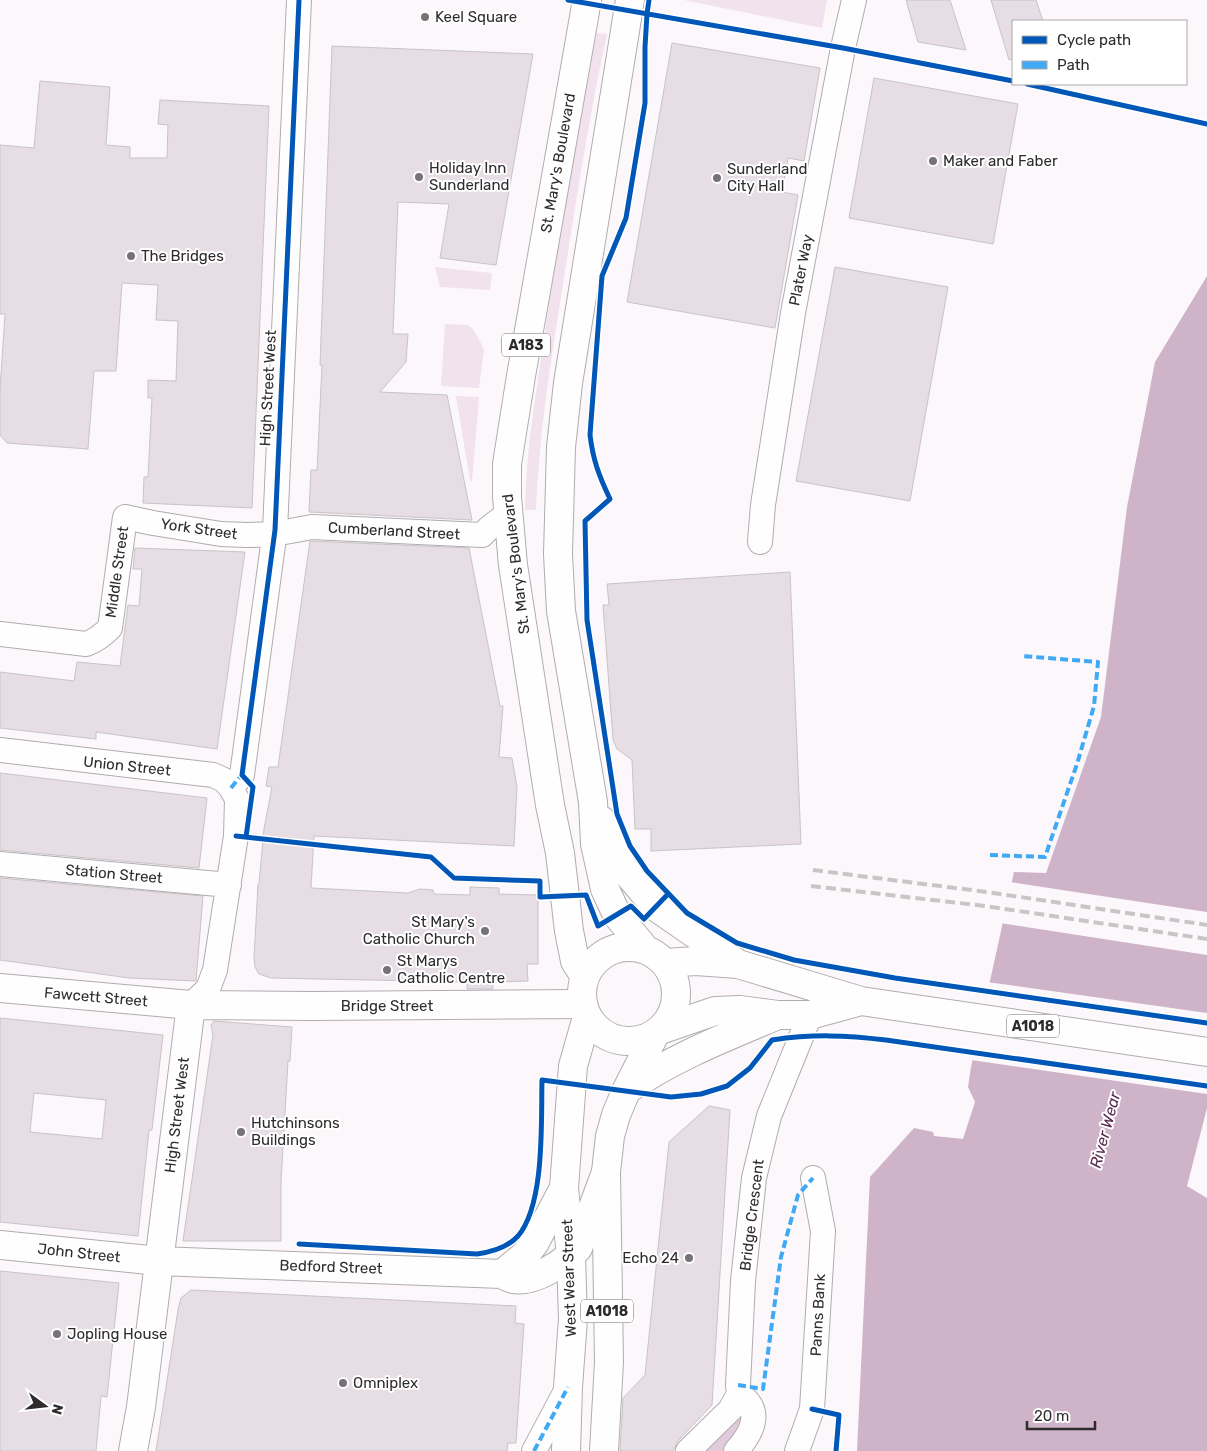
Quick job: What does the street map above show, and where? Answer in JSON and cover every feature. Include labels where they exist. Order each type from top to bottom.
[{"type":"main road","name":"St. Mary's Boulevard","points":[[585,977],[575,961],[569,931],[560,853],[550,805],[520,612],[507,514],[507,464],[520,376],[587,0]]},
{"type":"main road","points":[[630,0],[568,383],[561,447],[558,554],[561,611],[593,802],[595,844],[605,889],[617,915],[655,956]]},
{"type":"main road","name":"A1018","points":[[593,802],[623,868],[646,896],[656,907],[738,964]]},
{"type":"main road","name":"A1018","points":[[861,1001],[810,1015],[778,1015],[740,1010],[715,1011],[658,1032],[640,1041],[626,1042],[615,1040],[597,1030],[585,1011],[582,991],[585,977],[590,967],[598,959],[607,952],[631,947],[655,956],[738,964],[861,1001],[1207,1052]]},
{"type":"main road","name":"A1018","points":[[604,1451],[609,1362],[606,1172],[610,1136],[616,1115],[626,1091],[658,1032],[668,1022],[676,1001],[673,976],[655,956]]},
{"type":"main road","name":"Fawcett Street","points":[[0,988],[191,1005]]},
{"type":"main road","name":"Bridge Street","points":[[191,1005],[585,1011]]},
{"type":"main road","name":"High Street West","points":[[133,1451],[141,1406],[191,1005]]},
{"type":"main road","name":"West Wear Street","points":[[566,1451],[568,1387],[574,1319],[571,1256],[564,1188],[573,1066],[585,1011]]},
{"type":"main road","points":[[626,1091],[648,1075],[692,1051],[778,1015]]},
{"type":"main road","name":"Bedford Street","points":[[159,1261],[502,1274],[514,1279],[538,1276],[571,1256],[578,1248],[606,1172]]},
{"type":"main road","points":[[502,1274],[525,1255],[534,1244],[564,1188]]},
{"type":"main road","name":"John Street","points":[[0,1245],[159,1261]]},
{"type":"street","name":"High Street West","points":[[191,1005],[208,989],[215,970],[236,836],[237,782],[274,534],[299,0]]},
{"type":"street","name":"Plater Way","points":[[760,542],[763,505],[793,313],[843,48],[854,0]]},
{"type":"street","name":"Cumberland Street","points":[[274,534],[312,527],[482,535],[507,514]]},
{"type":"street","name":"York Street","points":[[125,517],[221,534],[246,536],[274,534]]},
{"type":"street","name":"Middle Street","points":[[0,634],[86,644],[96,640],[110,628],[125,517]]},
{"type":"street","name":"Union Street","points":[[0,750],[213,775],[224,780],[237,782]]},
{"type":"street","name":"Station Street","points":[[0,864],[229,885]]},
{"type":"street","name":"Bridge Crescent","points":[[739,1394],[743,1281],[754,1178],[769,1116],[810,1015]]},
{"type":"street","name":"Panns Bank","points":[[797,1451],[812,1409],[823,1231],[813,1178]]},
{"type":"street","points":[[534,1451],[568,1387]]},
{"type":"street","points":[[688,1451],[730,1410],[739,1394],[752,1407],[753,1418],[751,1430],[746,1440],[736,1451]]},
{"type":"shaded area","points":[[684,0],[827,0],[822,28]]},
{"type":"shaded area","points":[[596,33],[607,34],[583,159],[554,340],[543,425],[536,510],[525,510],[530,438],[552,282],[575,139]]},
{"type":"shaded area","points":[[435,267],[492,273],[490,290],[440,287]]},
{"type":"shaded area","points":[[445,324],[467,325],[472,328],[479,339],[484,350],[479,388],[441,386]]},
{"type":"shaded area","points":[[456,396],[479,397],[471,482],[470,480]]},
{"type":"shaded area","points":[[747,1400],[736,1451],[688,1451]]},
{"type":"water","name":"River Wear","points":[[1207,276],[1207,1108],[1187,1186],[1207,1198],[1207,1451],[857,1451],[870,1177],[914,1128],[933,1132],[934,1136],[963,1139],[975,1102],[968,1087],[971,1067],[1014,872],[1046,873],[1101,717],[1127,507],[1155,362]]},
{"type":"pier","points":[[1009,882],[1207,912],[1207,955],[1000,923]]},
{"type":"pier","points":[[987,982],[1207,1013],[1207,1094],[971,1060]]},
{"type":"building","points":[[906,0],[950,0],[966,50],[918,42]]},
{"type":"building","points":[[991,0],[1036,0],[1043,20],[1012,20],[1012,59],[1009,60]]},
{"type":"building","name":"Sunderland City Hall","points":[[672,43],[820,68],[804,161],[788,158],[782,192],[798,195],[775,328],[627,302]]},
{"type":"building","points":[[332,46],[533,54],[496,265],[440,258],[449,204],[398,202],[393,334],[408,334],[406,362],[380,392],[447,395],[472,520],[309,512],[311,470],[317,470]]},
{"type":"building","name":"Maker and Faber","points":[[874,78],[1018,104],[993,244],[849,218]]},
{"type":"building","name":"The Bridges","points":[[40,81],[110,87],[106,145],[130,147],[130,158],[167,158],[168,125],[158,124],[160,100],[269,106],[252,508],[143,503],[144,477],[148,477],[152,398],[148,398],[148,380],[176,381],[178,321],[156,320],[158,285],[122,283],[116,371],[94,371],[88,449],[7,443],[0,435],[0,389],[5,314],[0,314],[0,145],[34,148]]},
{"type":"building","points":[[835,267],[948,287],[910,501],[796,481]]},
{"type":"building","points":[[310,541],[469,548],[500,706],[503,706],[499,757],[512,758],[517,787],[514,846],[314,836],[311,888],[408,893],[420,889],[433,890],[434,894],[470,895],[470,887],[499,888],[499,894],[538,895],[538,964],[527,964],[528,981],[493,982],[493,989],[467,989],[467,982],[271,978],[259,974],[255,967],[258,884],[264,829],[272,787],[266,786],[269,767],[278,767]]},
{"type":"building","points":[[135,548],[245,552],[217,749],[96,732],[96,739],[0,728],[0,672],[74,681],[77,662],[120,666],[128,605],[139,606],[142,569],[133,569]]},
{"type":"building","points":[[790,572],[801,844],[651,851],[651,829],[635,829],[632,760],[617,749],[613,740],[603,605],[609,605],[607,584]]},
{"type":"building","points":[[0,773],[207,798],[199,868],[0,850]]},
{"type":"building","points":[[0,878],[203,896],[196,981],[129,978],[0,960]]},
{"type":"building","points":[[0,1018],[163,1035],[152,1130],[149,1130],[138,1236],[0,1222]],"holes":[[[34,1093],[106,1100],[102,1139],[30,1132]]]},
{"type":"building","points":[[214,1021],[292,1027],[290,1061],[288,1061],[281,1182],[281,1241],[183,1241],[213,1035],[211,1025]]},
{"type":"building","name":"Echo 24","points":[[709,1106],[730,1110],[712,1405],[678,1441],[673,1451],[620,1451],[623,1398],[645,1375],[669,1142]]},
{"type":"building","name":"Jopling House","points":[[0,1271],[119,1283],[107,1397],[101,1396],[96,1451],[0,1451]]},
{"type":"building","name":"Omniplex","points":[[191,1290],[516,1306],[515,1323],[524,1324],[516,1443],[508,1443],[507,1451],[156,1451],[178,1310],[181,1298]]},
{"type":"railway","points":[[813,870],[987,892],[1207,925]]},
{"type":"railway","points":[[811,886],[985,906],[1207,939]]},
{"type":"marked path","points":[[990,855],[1045,857],[1077,764],[1094,706],[1098,662],[1022,656]]},
{"type":"marked path","points":[[231,788],[243,773]]},
{"type":"marked path","points":[[738,1385],[763,1389],[781,1257],[798,1195],[813,1178]]},
{"type":"marked path","points":[[534,1451],[568,1387]]},
{"type":"cycle path","points":[[246,837],[253,787],[242,775],[275,530],[299,0]]},
{"type":"cycle path","points":[[568,0],[843,48],[1012,81]]},
{"type":"cycle path","points":[[649,0],[645,47],[645,103],[626,218],[602,276],[590,435],[597,468],[610,499],[585,521],[587,620],[617,814],[630,846],[647,871],[687,913],[737,943],[794,960],[895,978],[1207,1023]]},
{"type":"cycle path","points":[[1032,85],[1207,124]]},
{"type":"cycle path","points":[[236,836],[431,857],[454,878],[540,881],[540,897],[586,895],[598,926],[631,906],[644,919],[668,894]]},
{"type":"cycle path","points":[[299,1244],[477,1254],[494,1251],[509,1244],[518,1236],[527,1222],[533,1204],[540,1162],[542,1080],[671,1097],[701,1094],[727,1086],[750,1068],[772,1040],[829,1036],[886,1040],[1207,1086]]},
{"type":"cycle path","points":[[812,1409],[839,1415],[836,1451]]},
{"type":"place","name":"Keel Square","points":[[425,17]]},
{"type":"place","name":"Maker and Faber","points":[[933,161]]},
{"type":"place","name":"Holiday Inn Sunderland","points":[[419,177]]},
{"type":"place","name":"Sunderland City Hall","points":[[717,178]]},
{"type":"place","name":"The Bridges","points":[[131,256]]},
{"type":"place","name":"St Mary's Catholic Church","points":[[485,931]]},
{"type":"place","name":"St Marys Catholic Centre","points":[[387,970]]},
{"type":"place","name":"Hutchinsons Buildings","points":[[241,1132]]},
{"type":"place","name":"Echo 24","points":[[689,1258]]},
{"type":"place","name":"Jopling House","points":[[57,1334]]},
{"type":"place","name":"Omniplex","points":[[343,1383]]}]
